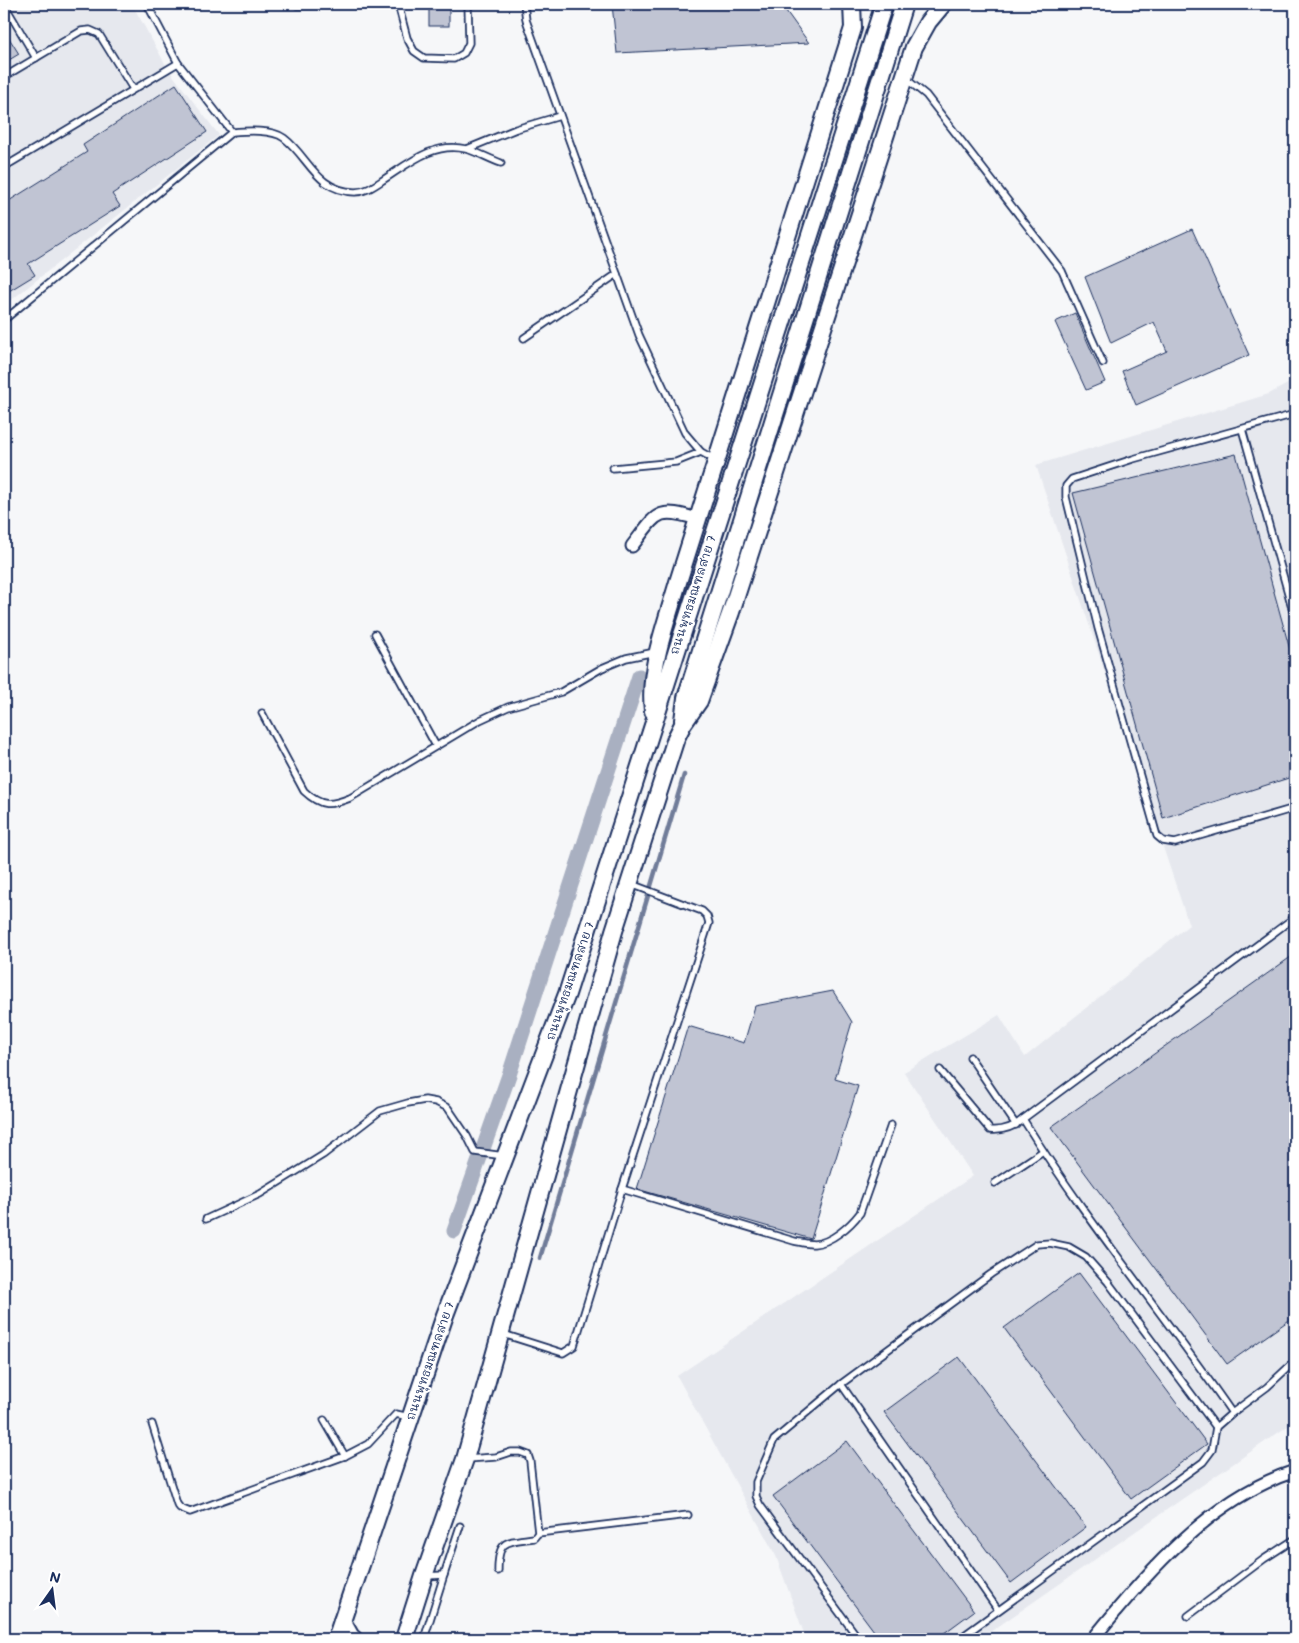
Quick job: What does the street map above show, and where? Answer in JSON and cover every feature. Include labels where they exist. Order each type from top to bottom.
[{"type":"main road","points":[[654,719],[650,690],[658,651],[697,519],[853,28],[852,4]]},
{"type":"main road","name":"ถนนพุทธมณฑลสาย 7","points":[[336,1639],[445,1315],[566,994],[884,4]]},
{"type":"main road","points":[[682,724],[686,698],[802,321],[904,4]]},
{"type":"main road","points":[[682,724],[699,700],[731,612],[914,47],[928,22],[943,4]]},
{"type":"main road","name":"ถนนพุทธมณฑลสาย 7","points":[[402,1637],[465,1459],[614,932],[682,724]]},
{"type":"main road","points":[[342,1621],[354,1639]]},
{"type":"street","points":[[632,546],[658,516],[674,512],[697,519]]},
{"type":"street","points":[[1094,1639],[1129,1595],[1214,1512],[1295,1471]]},
{"type":"lane","points":[[4,4],[36,58]]},
{"type":"lane","points":[[147,4],[178,63],[232,132]]},
{"type":"lane","points":[[297,5],[350,4]]},
{"type":"lane","points":[[398,4],[407,38],[414,51],[424,58],[454,59],[464,53],[469,43],[468,4]]},
{"type":"lane","points":[[524,4],[526,20],[639,335],[685,432],[701,452],[716,460]]},
{"type":"lane","points":[[4,78],[81,31],[90,30],[99,34],[133,89]]},
{"type":"lane","points":[[4,168],[178,63]]},
{"type":"lane","points":[[904,76],[926,95],[1062,271],[1103,363]]},
{"type":"lane","points":[[467,149],[516,129],[560,116]]},
{"type":"lane","points":[[4,320],[232,132],[276,134],[284,138],[314,174],[341,189],[354,192],[366,190],[428,152],[453,146],[467,149],[501,164]]},
{"type":"lane","points":[[524,338],[617,274]]},
{"type":"lane","points":[[1295,414],[1133,459],[1072,479],[1066,486],[1066,497],[1098,628],[1157,836],[1163,841],[1175,843],[1295,808]]},
{"type":"lane","points":[[1242,429],[1295,618]]},
{"type":"lane","points":[[613,468],[676,462],[701,452]]},
{"type":"lane","points":[[375,634],[436,746]]},
{"type":"lane","points":[[262,713],[304,791],[314,800],[324,804],[336,803],[350,798],[480,720],[508,707],[544,699],[561,692],[602,668],[626,658],[658,651]]},
{"type":"lane","points":[[501,1333],[563,1353],[574,1346],[622,1189],[709,924],[707,916],[702,911],[629,884]]},
{"type":"lane","points":[[940,1070],[982,1123],[990,1130],[1001,1131],[1016,1125],[1295,918]]},
{"type":"lane","points":[[970,1057],[1016,1125]]},
{"type":"lane","points":[[206,1219],[260,1194],[323,1155],[380,1111],[408,1103],[424,1100],[436,1102],[448,1108],[475,1152],[506,1156]]},
{"type":"lane","points":[[1024,1119],[1043,1151],[1232,1413]]},
{"type":"lane","points":[[622,1189],[794,1242],[813,1244],[824,1242],[855,1220],[860,1213],[891,1125]]},
{"type":"lane","points":[[994,1183],[1043,1151]]},
{"type":"lane","points":[[858,1639],[760,1505],[756,1496],[756,1482],[774,1440],[841,1384],[991,1274],[1037,1244],[1050,1242],[1069,1247],[1086,1257],[1108,1282],[1216,1427]]},
{"type":"lane","points":[[959,1639],[1203,1462],[1212,1450],[1216,1427],[1267,1387],[1295,1361]]},
{"type":"lane","points":[[841,1384],[998,1610]]},
{"type":"lane","points":[[152,1424],[177,1504],[185,1511],[198,1510],[345,1456],[368,1444],[396,1414],[411,1417]]},
{"type":"lane","points":[[324,1420],[345,1456]]},
{"type":"lane","points":[[465,1459],[496,1457],[511,1452],[520,1452],[528,1455],[538,1533]]},
{"type":"lane","points":[[498,1571],[498,1552],[506,1542],[534,1538],[538,1533],[688,1515]]},
{"type":"lane","points":[[424,1639],[460,1526]]},
{"type":"lane","points":[[1188,1616],[1264,1559],[1295,1539]]},
{"type":"lane","points":[[424,1576],[444,1575]]},
{"type":"shaded area","points":[[4,4],[132,4],[168,69],[219,135],[4,306]]},
{"type":"shaded area","points":[[1295,380],[1295,1421],[980,1639],[806,1639],[776,1556],[677,1376],[973,1176],[904,1072],[999,1015],[1025,1057],[1189,925],[1036,465],[1269,394]]},
{"type":"building","points":[[429,4],[449,4],[449,26],[429,26]]},
{"type":"building","points":[[612,4],[781,4],[809,43],[617,53]]},
{"type":"building","points":[[4,30],[19,54],[4,63]]},
{"type":"building","points":[[176,84],[207,132],[112,194],[120,206],[28,264],[35,275],[4,294],[4,204],[87,152],[83,145]]},
{"type":"building","points":[[1192,229],[1249,355],[1136,405],[1122,371],[1167,351],[1154,322],[1111,343],[1085,277]]},
{"type":"building","points":[[1075,313],[1105,382],[1086,390],[1055,322]]},
{"type":"building","points":[[1236,454],[1295,668],[1295,776],[1163,818],[1073,493]]},
{"type":"building","points":[[1295,954],[1295,1316],[1227,1364],[1051,1127]]},
{"type":"building","points":[[833,991],[852,1022],[835,1079],[858,1086],[811,1239],[637,1189],[688,1026],[744,1043],[755,1006]]},
{"type":"building","points":[[1079,1273],[1207,1444],[1131,1499],[1004,1328]]},
{"type":"building","points":[[959,1357],[1086,1527],[1011,1583],[884,1412]]},
{"type":"building","points":[[847,1441],[974,1611],[936,1639],[880,1639],[773,1496]]},
{"type":"waterway","points":[[454,1231],[509,1075],[639,676]]},
{"type":"waterway","points":[[540,1258],[684,775]]}]
